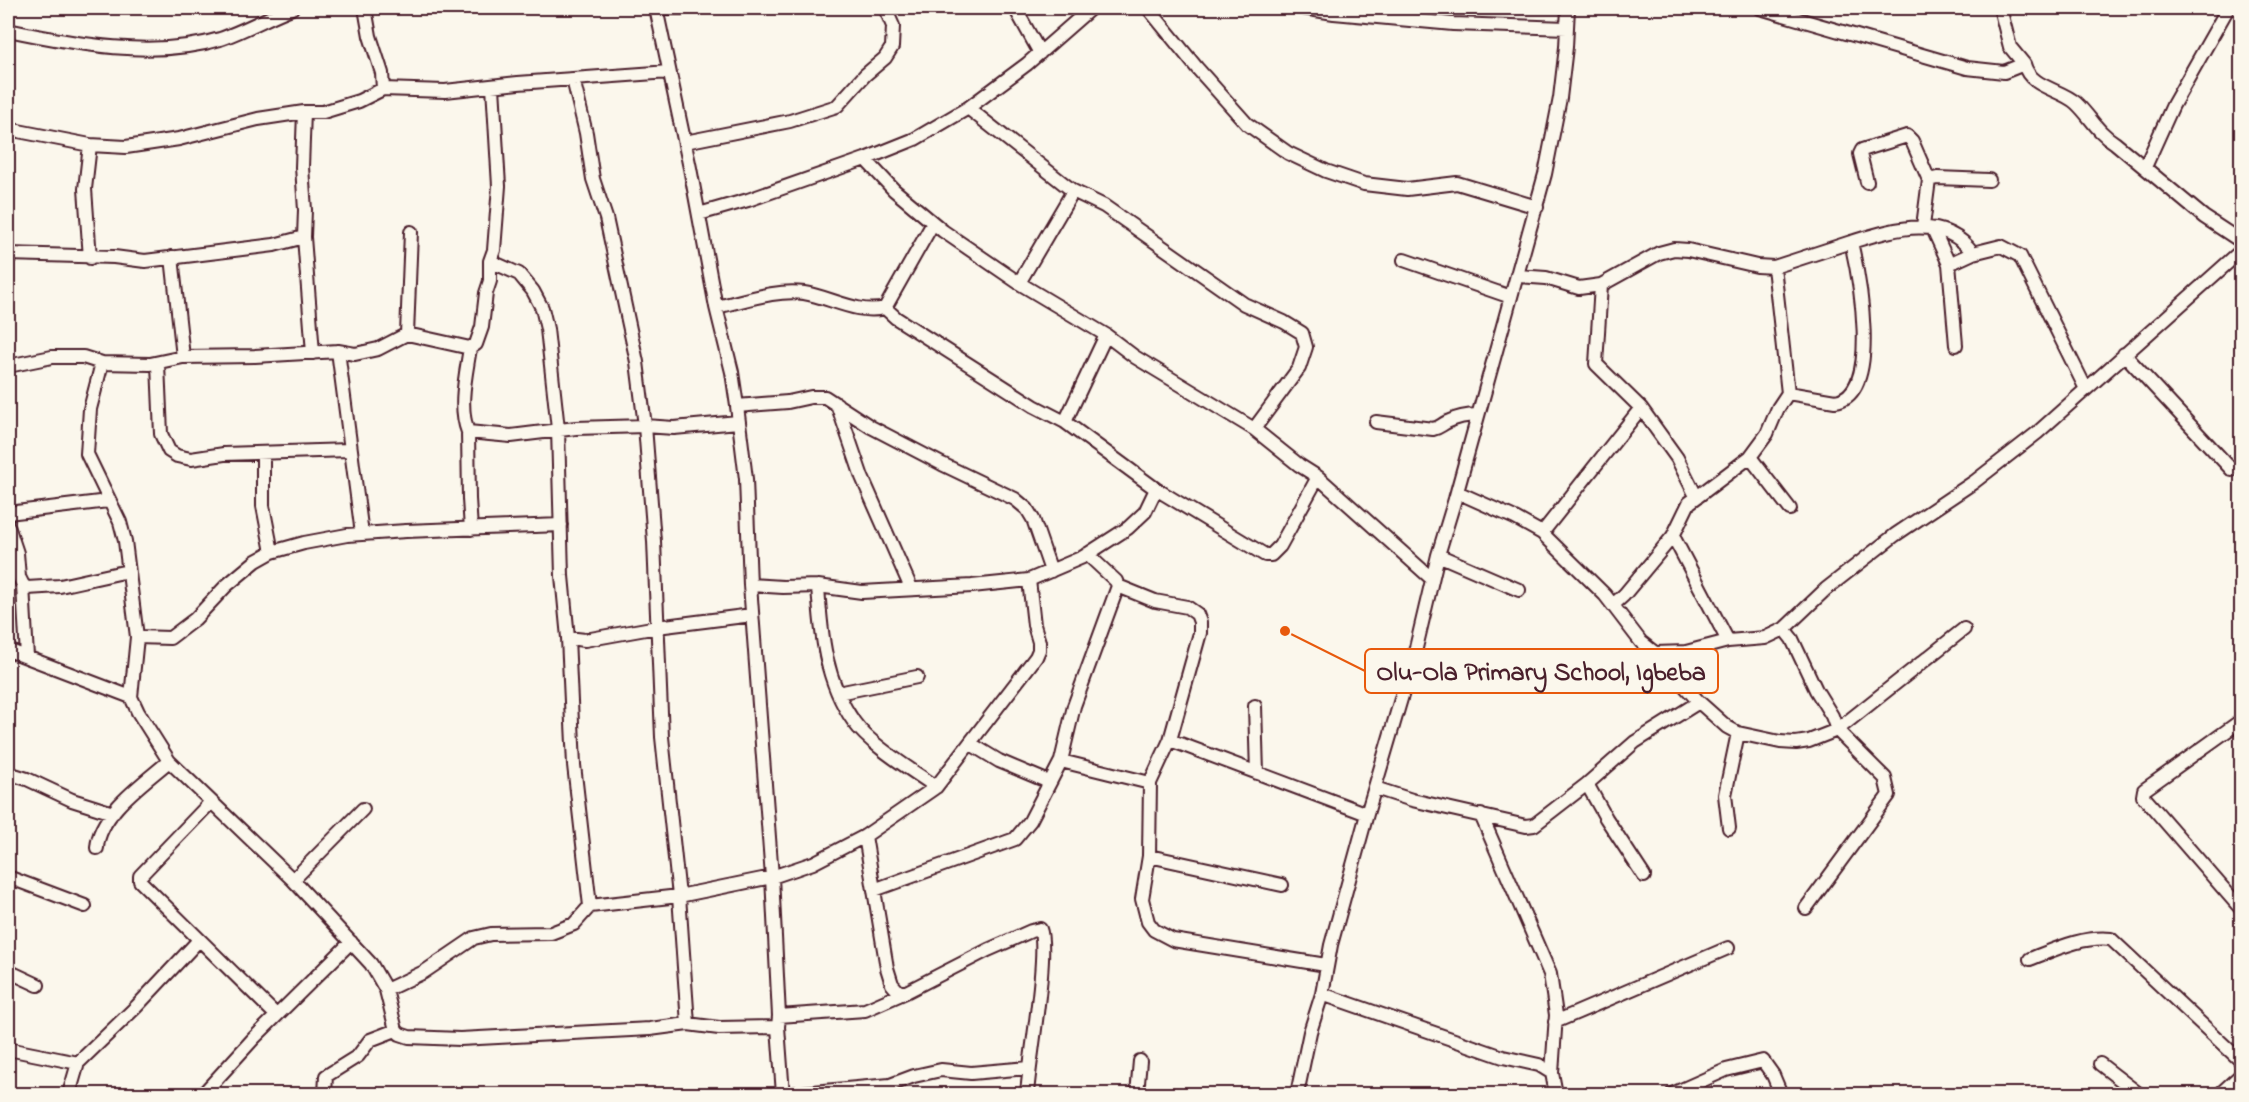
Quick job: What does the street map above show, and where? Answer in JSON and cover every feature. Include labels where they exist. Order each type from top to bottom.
[{"type":"street","points":[[8,30],[47,39],[126,48],[171,49],[222,38],[267,12],[292,8]]},
{"type":"street","points":[[365,8],[370,36],[382,74],[383,89]]},
{"type":"street","points":[[682,8],[656,8],[685,142],[716,307],[732,372],[746,479],[750,585],[772,877],[783,1095]]},
{"type":"street","points":[[685,142],[790,121],[837,106],[865,75],[885,58],[892,47],[893,26],[885,8]]},
{"type":"street","points":[[1015,8],[1040,53]]},
{"type":"street","points":[[699,214],[748,200],[915,139],[968,108],[1040,53],[1091,8]]},
{"type":"street","points":[[1148,8],[1247,124],[1288,153],[1326,171],[1364,184],[1407,189],[1458,183],[1536,207]]},
{"type":"street","points":[[1303,8],[1453,24],[1567,28]]},
{"type":"street","points":[[1297,1095],[1310,1032],[1322,994],[1326,965],[1416,648],[1438,555],[1518,276],[1556,127],[1568,8]]},
{"type":"street","points":[[1760,8],[1967,69],[2004,72],[2024,64]]},
{"type":"street","points":[[2000,8],[2010,47],[2038,83],[2075,102],[2101,135],[2145,167],[2204,217],[2241,242]]},
{"type":"street","points":[[2145,167],[2173,105],[2228,8]]},
{"type":"street","points":[[8,129],[110,148],[179,138],[258,119],[304,112],[323,112],[359,101],[383,89],[445,91],[669,72]]},
{"type":"street","points":[[573,79],[586,133],[593,179],[606,218],[637,362],[645,426],[654,541],[662,737],[679,896],[688,1024]]},
{"type":"street","points":[[471,529],[468,432],[464,422],[464,389],[470,348],[476,344],[482,327],[490,281],[490,261],[494,250],[499,186],[493,87]]},
{"type":"street","points":[[968,108],[1073,191],[1104,206],[1244,304],[1302,333],[1306,347],[1299,368],[1254,429]]},
{"type":"street","points":[[304,112],[302,166],[304,237],[313,353]]},
{"type":"street","points":[[1867,182],[1860,154],[1862,150],[1907,136],[1912,141],[1929,180],[1928,228],[1949,264],[1956,345]]},
{"type":"street","points":[[90,145],[85,189],[90,258]]},
{"type":"street","points":[[865,159],[894,190],[933,223],[1019,284],[1106,335],[1135,357],[1254,429],[1318,477],[1432,579]]},
{"type":"street","points":[[1929,180],[1937,178],[1989,180]]},
{"type":"street","points":[[1019,284],[1073,191]]},
{"type":"street","points":[[716,307],[790,292],[820,296],[874,311],[885,308],[933,223]]},
{"type":"street","points":[[1518,276],[1546,278],[1579,288],[1601,285],[1659,253],[1674,249],[1688,250],[1757,266],[1774,267],[1893,230],[1928,228],[1948,233],[1973,253]]},
{"type":"street","points":[[407,334],[411,232]]},
{"type":"street","points":[[8,254],[114,257],[145,261],[274,244],[304,237]]},
{"type":"street","points":[[1788,393],[1824,400],[1841,400],[1849,394],[1862,370],[1865,338],[1858,277],[1851,242]]},
{"type":"street","points":[[1949,264],[1973,253],[2001,246],[2020,256],[2086,389]]},
{"type":"street","points":[[1655,653],[1686,652],[1728,641],[1765,638],[1784,629],[1826,589],[1895,536],[1974,482],[2037,433],[2198,291],[2241,250]]},
{"type":"street","points":[[172,256],[183,357]]},
{"type":"street","points":[[1404,260],[1512,297]]},
{"type":"street","points":[[490,261],[519,274],[533,291],[542,308],[547,328],[558,429],[562,576],[568,638],[574,765],[590,906]]},
{"type":"street","points":[[1613,605],[1673,536],[1689,503],[1750,457],[1767,434],[1778,408],[1788,393],[1774,267]]},
{"type":"street","points":[[1601,285],[1596,364],[1641,408],[1677,458],[1696,496]]},
{"type":"street","points":[[885,308],[896,318],[1034,406],[1065,422],[1156,489],[1259,552],[1271,555],[1280,546],[1318,477]]},
{"type":"street","points":[[8,366],[52,357],[83,357],[102,363],[158,363],[183,357],[338,351],[355,354],[378,349],[407,334],[470,348]]},
{"type":"street","points":[[1065,422],[1106,335]]},
{"type":"street","points":[[338,351],[362,534]]},
{"type":"street","points":[[2124,354],[2232,470]]},
{"type":"street","points":[[102,363],[90,409],[87,454],[120,522],[125,540],[137,637],[131,697],[169,761],[293,880],[371,964],[386,990],[396,1030],[400,1034],[460,1039],[650,1029],[688,1024],[719,1028],[865,1011],[988,950],[1040,929],[1041,976],[1027,1095]]},
{"type":"street","points":[[158,363],[161,434],[169,451],[177,456],[191,459],[224,454],[350,450]]},
{"type":"street","points":[[737,406],[825,397],[871,427],[1021,504],[1033,519],[1051,571]]},
{"type":"street","points":[[837,404],[862,477],[911,588]]},
{"type":"street","points":[[1542,533],[1641,408]]},
{"type":"street","points":[[1376,422],[1433,429],[1440,428],[1445,423],[1463,416],[1478,415]]},
{"type":"street","points":[[468,432],[511,436],[558,429],[645,426],[674,428],[738,422]]},
{"type":"street","points":[[263,453],[263,506],[272,552]]},
{"type":"street","points":[[1750,457],[1791,509]]},
{"type":"street","points":[[750,585],[818,586],[862,592],[1029,580],[1087,554],[1128,528],[1145,512],[1156,489]]},
{"type":"street","points":[[1457,492],[1542,533],[1613,605],[1641,642],[1655,653],[1699,702],[1727,728],[1738,733],[1796,743],[1809,741],[1837,730],[1964,629]]},
{"type":"street","points":[[8,513],[108,501]]},
{"type":"street","points":[[137,637],[170,638],[195,619],[226,586],[256,561],[272,552],[304,543],[362,534],[561,525]]},
{"type":"street","points":[[8,526],[15,545],[19,578],[23,585],[27,657]]},
{"type":"street","points":[[1673,536],[1728,641]]},
{"type":"street","points":[[1087,554],[1116,581],[1118,586],[1155,601],[1187,607],[1197,614],[1200,622],[1200,633],[1170,740],[1150,783],[1149,856],[1142,899],[1148,922],[1161,935],[1196,945],[1326,965]]},
{"type":"street","points":[[1438,555],[1519,590]]},
{"type":"street","points":[[23,585],[27,588],[60,586],[128,571]]},
{"type":"street","points":[[386,990],[424,972],[474,938],[491,934],[551,933],[574,924],[590,906],[679,896],[772,877],[813,863],[865,836],[936,787],[971,744],[1040,650],[1034,626],[1029,580]]},
{"type":"street","points":[[818,586],[825,657],[838,693],[854,722],[866,735],[936,787]]},
{"type":"street","points":[[874,890],[1015,839],[1030,821],[1061,761],[1074,706],[1118,586]]},
{"type":"street","points":[[568,638],[585,640],[657,627],[752,615]]},
{"type":"street","points":[[1784,629],[1792,639],[1837,730],[1885,778],[1889,795],[1806,908]]},
{"type":"street","points":[[8,650],[131,697]]},
{"type":"street","points":[[838,693],[917,677]]},
{"type":"street","points":[[1375,788],[1412,800],[1526,826],[1534,825],[1587,784],[1635,742],[1699,702]]},
{"type":"street","points":[[1255,706],[1257,773]]},
{"type":"street","points":[[2241,720],[2144,790],[2143,796],[2241,910]]},
{"type":"street","points":[[1729,828],[1725,795],[1738,733]]},
{"type":"street","points":[[1170,740],[1367,814]]},
{"type":"street","points":[[971,744],[999,761],[1049,782]]},
{"type":"street","points":[[97,848],[102,829],[121,803],[169,761]]},
{"type":"street","points":[[1061,761],[1150,783]]},
{"type":"street","points":[[8,772],[72,800],[113,813]]},
{"type":"street","points":[[1587,784],[1605,818],[1644,876]]},
{"type":"street","points":[[211,802],[140,879],[276,1015]]},
{"type":"street","points":[[293,880],[363,809]]},
{"type":"street","points":[[1481,815],[1550,974],[1556,1023],[1552,1072],[1556,1095]]},
{"type":"street","points":[[865,836],[887,968],[892,984],[899,992],[906,992]]},
{"type":"street","points":[[1149,856],[1282,885]]},
{"type":"street","points":[[8,877],[85,906]]},
{"type":"street","points":[[2030,958],[2072,943],[2102,938],[2111,939],[2241,1062]]},
{"type":"street","points":[[69,1095],[78,1063],[200,940]]},
{"type":"street","points":[[203,1095],[276,1015],[351,942]]},
{"type":"street","points":[[1556,1023],[1728,948]]},
{"type":"street","points":[[8,971],[38,985]]},
{"type":"street","points":[[1322,994],[1503,1057],[1539,1065],[1552,1072]]},
{"type":"street","points":[[326,1095],[326,1076],[358,1056],[370,1040],[396,1030]]},
{"type":"street","points":[[8,1049],[78,1063]]},
{"type":"street","points":[[1137,1095],[1140,1061]]},
{"type":"street","points":[[1672,1095],[1726,1070],[1763,1061],[1773,1075],[1781,1095]]},
{"type":"street","points":[[2100,1064],[2139,1095]]},
{"type":"street","points":[[791,1095],[890,1085],[914,1076],[941,1070],[971,1073],[1029,1068]]},
{"type":"street","points":[[2220,1095],[2241,1074]]},
{"type":"place","name":"Olu-Ola Primary School, Igbeba","points":[[1285,631]]}]
